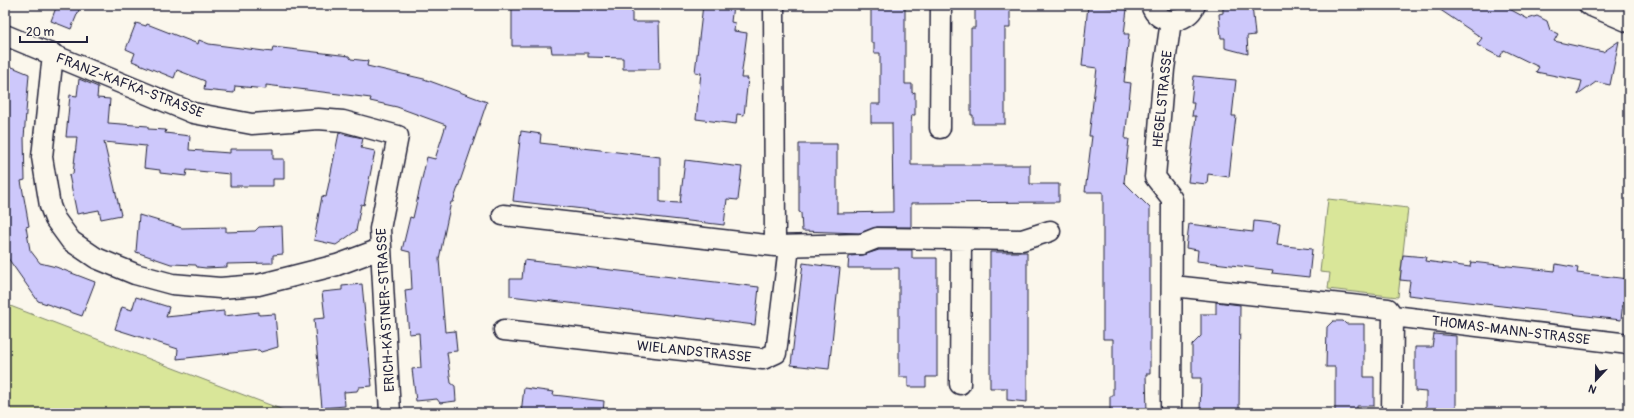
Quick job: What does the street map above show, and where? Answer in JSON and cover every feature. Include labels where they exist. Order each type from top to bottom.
[{"type":"street","name":"WIELANDSTRASSE","points":[[504,330],[764,359],[776,353],[782,246],[774,5]]},
{"type":"street","points":[[940,128],[941,5]]},
{"type":"street","points":[[1151,5],[1156,14],[1171,21],[1180,20],[1187,16],[1195,5]]},
{"type":"street","points":[[1589,5],[1629,22]]},
{"type":"street","name":"HEGELSTRASSE","points":[[1171,21],[1164,69],[1155,177],[1172,199],[1173,286]]},
{"type":"street","name":"FRANZ-KAFKA-STRASSE","points":[[5,35],[193,113],[252,124],[318,119],[343,121],[398,136]]},
{"type":"street","points":[[53,54],[42,157],[50,206],[55,219],[72,241],[96,258],[135,274],[172,284],[220,288],[258,285],[337,265],[380,249]]},
{"type":"street","name":"ERICH-KÄSTNER-STRASSE","points":[[390,413],[380,229],[398,136]]},
{"type":"street","points":[[503,215],[782,246],[862,244],[877,238],[1022,240],[1050,231]]},
{"type":"street","points":[[960,384],[961,240]]},
{"type":"street","points":[[1171,413],[1173,286]]},
{"type":"street","name":"THOMAS-MANN-STRASSE","points":[[1173,286],[1388,309],[1393,316],[1629,344]]},
{"type":"street","points":[[1392,413],[1393,316]]},
{"type":"green space","points":[[1328,199],[1408,208],[1398,297],[1328,289],[1330,273],[1320,272]]},
{"type":"green space","points":[[5,304],[291,413],[5,413]]},
{"type":"building","points":[[57,5],[81,5],[71,29],[51,21]]},
{"type":"building","points":[[520,5],[632,5],[632,22],[659,22],[660,69],[623,69],[623,58],[588,57],[588,53],[552,53],[551,46],[512,46],[512,7],[520,8]]},
{"type":"building","points":[[703,5],[733,5],[731,22],[735,23],[734,31],[747,33],[741,78],[748,78],[744,115],[737,114],[736,124],[696,119],[701,73],[695,72]]},
{"type":"building","points":[[871,5],[905,5],[905,84],[912,84],[912,93],[915,92],[915,115],[912,115],[911,123],[911,165],[1030,165],[1030,184],[1059,184],[1059,202],[911,203],[911,227],[877,227],[860,233],[802,231],[801,213],[799,212],[799,144],[837,144],[837,213],[893,212],[892,123],[871,123],[871,104],[880,104],[880,53],[874,53],[874,43],[871,43]]},
{"type":"building","points":[[975,5],[1010,5],[1010,28],[1005,28],[1005,124],[973,124],[973,115],[971,115],[971,28],[975,28]]},
{"type":"building","points":[[1088,5],[1127,9],[1124,34],[1129,34],[1124,82],[1131,83],[1125,139],[1129,139],[1124,182],[1150,208],[1150,374],[1146,374],[1147,413],[1110,413],[1110,396],[1113,396],[1113,339],[1103,339],[1103,192],[1085,192],[1092,136],[1089,136],[1097,68],[1082,66]]},
{"type":"building","points":[[1223,5],[1252,5],[1255,35],[1247,36],[1248,54],[1225,48],[1225,38],[1221,38],[1219,14],[1223,13]]},
{"type":"building","points":[[1433,5],[1502,5],[1528,19],[1537,16],[1547,21],[1550,30],[1558,34],[1554,41],[1603,52],[1619,41],[1610,85],[1596,82],[1578,95],[1582,81],[1536,72],[1539,67],[1504,50],[1500,57],[1477,45],[1482,38]]},
{"type":"building","points":[[136,23],[146,26],[147,24],[198,44],[199,40],[209,44],[272,52],[273,47],[349,56],[351,59],[368,61],[367,66],[424,79],[487,102],[453,202],[451,202],[439,259],[445,332],[455,331],[457,351],[447,352],[451,383],[455,386],[456,401],[440,403],[437,399],[416,401],[412,369],[421,368],[419,333],[409,334],[405,290],[412,289],[410,252],[402,250],[410,217],[413,218],[427,157],[435,159],[446,125],[397,107],[370,101],[371,98],[266,85],[266,89],[235,86],[234,93],[204,90],[205,81],[177,70],[174,78],[132,61],[135,53],[126,49]]},
{"type":"building","points":[[5,64],[29,74],[24,138],[25,180],[21,181],[29,226],[26,227],[30,250],[40,263],[56,267],[95,282],[82,316],[38,301],[5,254]]},
{"type":"building","points":[[1194,76],[1236,80],[1232,116],[1236,116],[1229,177],[1208,174],[1207,184],[1188,182],[1196,116],[1192,116],[1194,103],[1191,103]]},
{"type":"building","points":[[79,79],[98,87],[97,98],[110,99],[108,123],[148,126],[148,129],[166,130],[165,133],[190,136],[189,150],[230,153],[230,149],[273,149],[273,159],[284,159],[284,179],[273,179],[273,186],[230,186],[230,174],[187,170],[186,176],[160,173],[160,170],[144,168],[146,146],[104,142],[121,215],[101,219],[99,210],[77,214],[69,175],[73,174],[77,137],[66,137],[70,95],[77,96]]},
{"type":"building","points":[[521,131],[541,134],[540,143],[660,157],[660,202],[680,203],[685,160],[742,167],[738,200],[727,199],[724,225],[513,201]]},
{"type":"building","points":[[339,133],[363,138],[361,148],[375,151],[364,205],[361,204],[356,231],[336,245],[314,240],[322,196],[326,197]]},
{"type":"building","points":[[139,215],[182,228],[226,227],[226,232],[255,231],[259,227],[282,226],[283,254],[273,255],[273,263],[227,264],[227,267],[206,268],[197,267],[196,265],[171,264],[136,252]]},
{"type":"building","points":[[1254,221],[1280,224],[1277,245],[1312,249],[1309,277],[1272,273],[1273,270],[1197,261],[1198,250],[1186,248],[1189,224],[1253,232]]},
{"type":"building","points":[[879,250],[912,250],[912,258],[937,258],[937,377],[926,377],[926,387],[908,387],[908,377],[899,377],[899,268],[848,268],[849,256],[863,255]]},
{"type":"building","points":[[990,252],[1027,252],[1027,402],[1007,400],[1007,388],[990,388]]},
{"type":"building","points":[[1403,255],[1426,257],[1425,261],[1470,267],[1471,262],[1555,271],[1556,264],[1578,268],[1577,273],[1629,279],[1629,302],[1623,302],[1621,320],[1408,295],[1410,281],[1400,280]]},
{"type":"building","points":[[524,260],[759,287],[755,325],[510,296],[510,279],[522,279]]},
{"type":"building","points":[[803,263],[840,268],[829,369],[791,365]]},
{"type":"building","points":[[362,284],[372,386],[359,387],[357,391],[344,392],[345,406],[322,408],[314,319],[325,318],[322,292],[342,290],[342,286]]},
{"type":"building","points":[[136,297],[169,307],[166,317],[224,311],[224,316],[259,312],[259,315],[275,314],[278,347],[261,352],[259,350],[177,359],[178,349],[115,329],[122,307],[132,310]]},
{"type":"building","points":[[1216,302],[1240,305],[1239,413],[1200,413],[1201,378],[1192,378],[1192,345],[1201,336],[1201,314],[1216,314]]},
{"type":"building","points":[[1333,321],[1343,321],[1346,324],[1364,324],[1364,377],[1374,377],[1374,406],[1357,406],[1357,413],[1335,413],[1335,367],[1326,367],[1327,327]]},
{"type":"building","points":[[1434,334],[1456,336],[1456,413],[1426,413],[1426,392],[1415,391],[1415,347],[1432,347]]},
{"type":"building","points":[[524,388],[554,392],[553,395],[604,401],[603,413],[521,413]]}]
